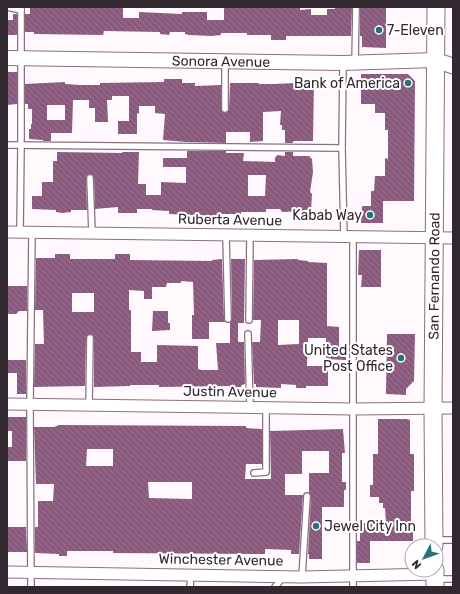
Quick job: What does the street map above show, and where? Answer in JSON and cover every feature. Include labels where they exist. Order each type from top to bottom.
[{"type":"main road","name":"San Fernando Road","points":[[434,538],[433,409],[436,7]]},
{"type":"main road","name":"Sonora Avenue","points":[[435,60],[453,55]]},
{"type":"main road","name":"Sonora Avenue","points":[[435,60],[453,66]]},
{"type":"street","name":"Sonora Avenue","points":[[14,58],[349,63],[435,60]]},
{"type":"street","name":"Ruberta Avenue","points":[[7,232],[453,238]]},
{"type":"street","name":"Justin Avenue","points":[[7,404],[353,409],[453,408]]},
{"type":"street","name":"Winchester Avenue","points":[[7,572],[302,576],[352,581],[414,578]]},
{"type":"lane","points":[[7,7],[21,8],[14,58],[21,145],[20,232]]},
{"type":"lane","points":[[352,581],[353,409],[349,237],[342,148],[349,63],[356,7]]},
{"type":"lane","points":[[224,110],[225,62]]},
{"type":"lane","points":[[7,145],[342,148]]},
{"type":"lane","points":[[90,178],[92,233]]},
{"type":"lane","points":[[31,587],[30,405],[32,232]]},
{"type":"lane","points":[[226,235],[228,319]]},
{"type":"lane","points":[[249,320],[250,236]]},
{"type":"lane","points":[[248,334],[250,408]]},
{"type":"lane","points":[[89,405],[90,338]]},
{"type":"lane","points":[[254,473],[266,472],[266,408]]},
{"type":"lane","points":[[302,576],[307,496]]},
{"type":"lane","points":[[190,587],[191,575]]},
{"type":"lane","points":[[276,587],[283,576]]},
{"type":"building","points":[[30,7],[123,7],[123,18],[139,18],[139,12],[182,14],[182,12],[207,12],[207,20],[224,20],[224,7],[300,7],[300,10],[311,9],[311,15],[327,15],[327,9],[335,9],[335,7],[352,7],[351,36],[286,36],[286,40],[271,40],[271,35],[247,35],[247,33],[221,33],[221,35],[211,36],[189,35],[185,34],[185,32],[170,32],[169,35],[160,34],[160,32],[104,31],[103,35],[34,34],[34,32],[25,32],[25,14],[30,14]]},
{"type":"building","points":[[360,7],[386,7],[386,48],[362,47],[362,36],[360,36]]},
{"type":"building","points":[[13,14],[17,14],[17,35],[7,35],[7,20],[13,20]]},
{"type":"building","points":[[7,72],[17,72],[17,104],[7,105]]},
{"type":"building","points":[[361,74],[408,74],[415,81],[414,201],[383,201],[383,223],[361,223],[362,206],[371,206],[371,191],[374,191],[375,176],[385,176],[385,158],[388,159],[388,130],[385,130],[385,113],[375,113],[375,104],[361,104]]},
{"type":"building","points":[[164,79],[182,79],[182,83],[195,83],[195,86],[221,85],[221,109],[225,113],[229,109],[230,83],[274,84],[295,83],[295,80],[314,80],[313,141],[293,141],[293,143],[285,143],[285,130],[282,130],[282,125],[280,125],[281,111],[263,112],[263,141],[250,142],[250,132],[226,132],[226,143],[163,140],[165,114],[155,113],[155,106],[139,106],[139,114],[137,113],[137,134],[118,134],[118,121],[129,121],[129,96],[112,96],[112,100],[107,100],[108,122],[95,122],[95,108],[89,108],[89,100],[73,100],[72,133],[51,133],[51,141],[29,139],[29,129],[31,129],[32,124],[32,109],[28,109],[28,104],[25,104],[25,84],[65,82],[65,84],[100,85],[100,83],[164,82]],"holes":[[[47,105],[65,105],[65,120],[47,120]]]},
{"type":"building","points":[[187,151],[226,151],[226,153],[244,153],[243,161],[275,162],[277,155],[285,156],[285,152],[293,152],[293,156],[309,156],[312,159],[313,172],[310,192],[312,194],[311,210],[282,212],[280,209],[266,209],[266,212],[241,212],[241,214],[217,214],[217,216],[169,214],[169,211],[152,209],[137,209],[137,213],[118,213],[118,207],[95,209],[94,178],[93,175],[90,174],[87,175],[86,178],[87,210],[71,210],[71,212],[62,213],[56,212],[56,210],[32,209],[32,196],[42,196],[42,182],[53,182],[53,161],[57,161],[57,152],[139,152],[138,184],[146,184],[146,195],[161,195],[161,182],[186,183],[186,167],[163,167],[163,158],[187,158]],"holes":[[[248,175],[266,175],[265,196],[248,196]]]},
{"type":"building","points":[[359,250],[381,250],[381,287],[361,287],[362,275],[358,275]]},
{"type":"building","points":[[55,254],[70,254],[70,259],[115,259],[115,254],[130,254],[130,260],[212,261],[222,259],[225,322],[209,322],[209,339],[192,339],[192,315],[194,315],[193,282],[181,281],[181,283],[167,283],[166,287],[152,287],[152,299],[144,299],[144,291],[129,290],[129,310],[131,310],[131,352],[141,352],[141,362],[157,362],[157,345],[198,346],[198,369],[202,370],[218,370],[216,343],[230,343],[230,323],[232,319],[231,259],[245,259],[244,323],[238,323],[238,342],[244,342],[245,384],[241,387],[159,387],[159,385],[130,385],[94,387],[94,338],[90,334],[86,338],[85,386],[34,387],[35,344],[44,344],[43,310],[35,310],[36,258],[55,258]],"holes":[[[72,293],[94,293],[94,312],[72,312]]]},
{"type":"building","points":[[298,259],[308,262],[327,263],[327,326],[339,327],[339,349],[346,349],[346,360],[326,359],[326,338],[308,338],[307,366],[328,366],[328,386],[306,386],[306,388],[296,388],[296,385],[281,384],[281,388],[256,387],[256,384],[254,384],[252,342],[260,342],[261,320],[253,320],[254,260]],"holes":[[[278,320],[299,320],[299,344],[278,345]]]},
{"type":"building","points":[[7,286],[27,286],[27,311],[19,311],[16,314],[9,314],[7,312]]},
{"type":"building","points":[[153,311],[168,311],[168,323],[170,323],[170,330],[152,331]]},
{"type":"building","name":"United States Post Office","points":[[387,334],[415,334],[414,381],[406,389],[406,395],[386,394]]},
{"type":"building","points":[[7,360],[26,360],[26,394],[17,394],[17,373],[7,373]]},
{"type":"building","points":[[7,417],[26,417],[26,461],[7,461],[7,447],[12,447],[12,431],[7,431]]},
{"type":"building","points":[[378,419],[410,420],[410,454],[414,454],[414,491],[411,491],[411,524],[413,524],[413,538],[404,538],[404,541],[370,541],[370,563],[357,563],[357,541],[360,541],[360,523],[386,523],[385,508],[383,508],[383,503],[379,503],[379,497],[370,497],[370,485],[373,485],[373,454],[378,454]]},
{"type":"building","points":[[59,425],[246,426],[246,428],[262,429],[262,464],[246,464],[245,479],[271,479],[270,431],[343,429],[345,453],[342,453],[342,482],[346,482],[346,490],[344,490],[344,507],[322,507],[322,559],[309,559],[311,496],[309,492],[309,473],[329,473],[329,451],[302,451],[302,474],[285,474],[285,495],[303,495],[299,554],[291,554],[291,550],[265,549],[265,554],[113,553],[113,551],[67,551],[67,556],[59,556],[59,554],[35,553],[35,527],[38,527],[38,501],[53,501],[54,484],[36,484],[34,427],[54,427]],"holes":[[[87,449],[113,449],[113,466],[86,466]],[[148,482],[192,482],[192,499],[149,498]]]},
{"type":"building","points":[[7,527],[26,527],[27,552],[7,552]]},
{"type":"place","name":"7-Eleven","points":[[379,30]]},
{"type":"place","name":"Bank of America","points":[[408,83]]},
{"type":"place","name":"Kabab Way","points":[[370,215]]},
{"type":"place","name":"United States Post Office","points":[[401,358]]},
{"type":"place","name":"Jewel City Inn","points":[[316,526]]}]
